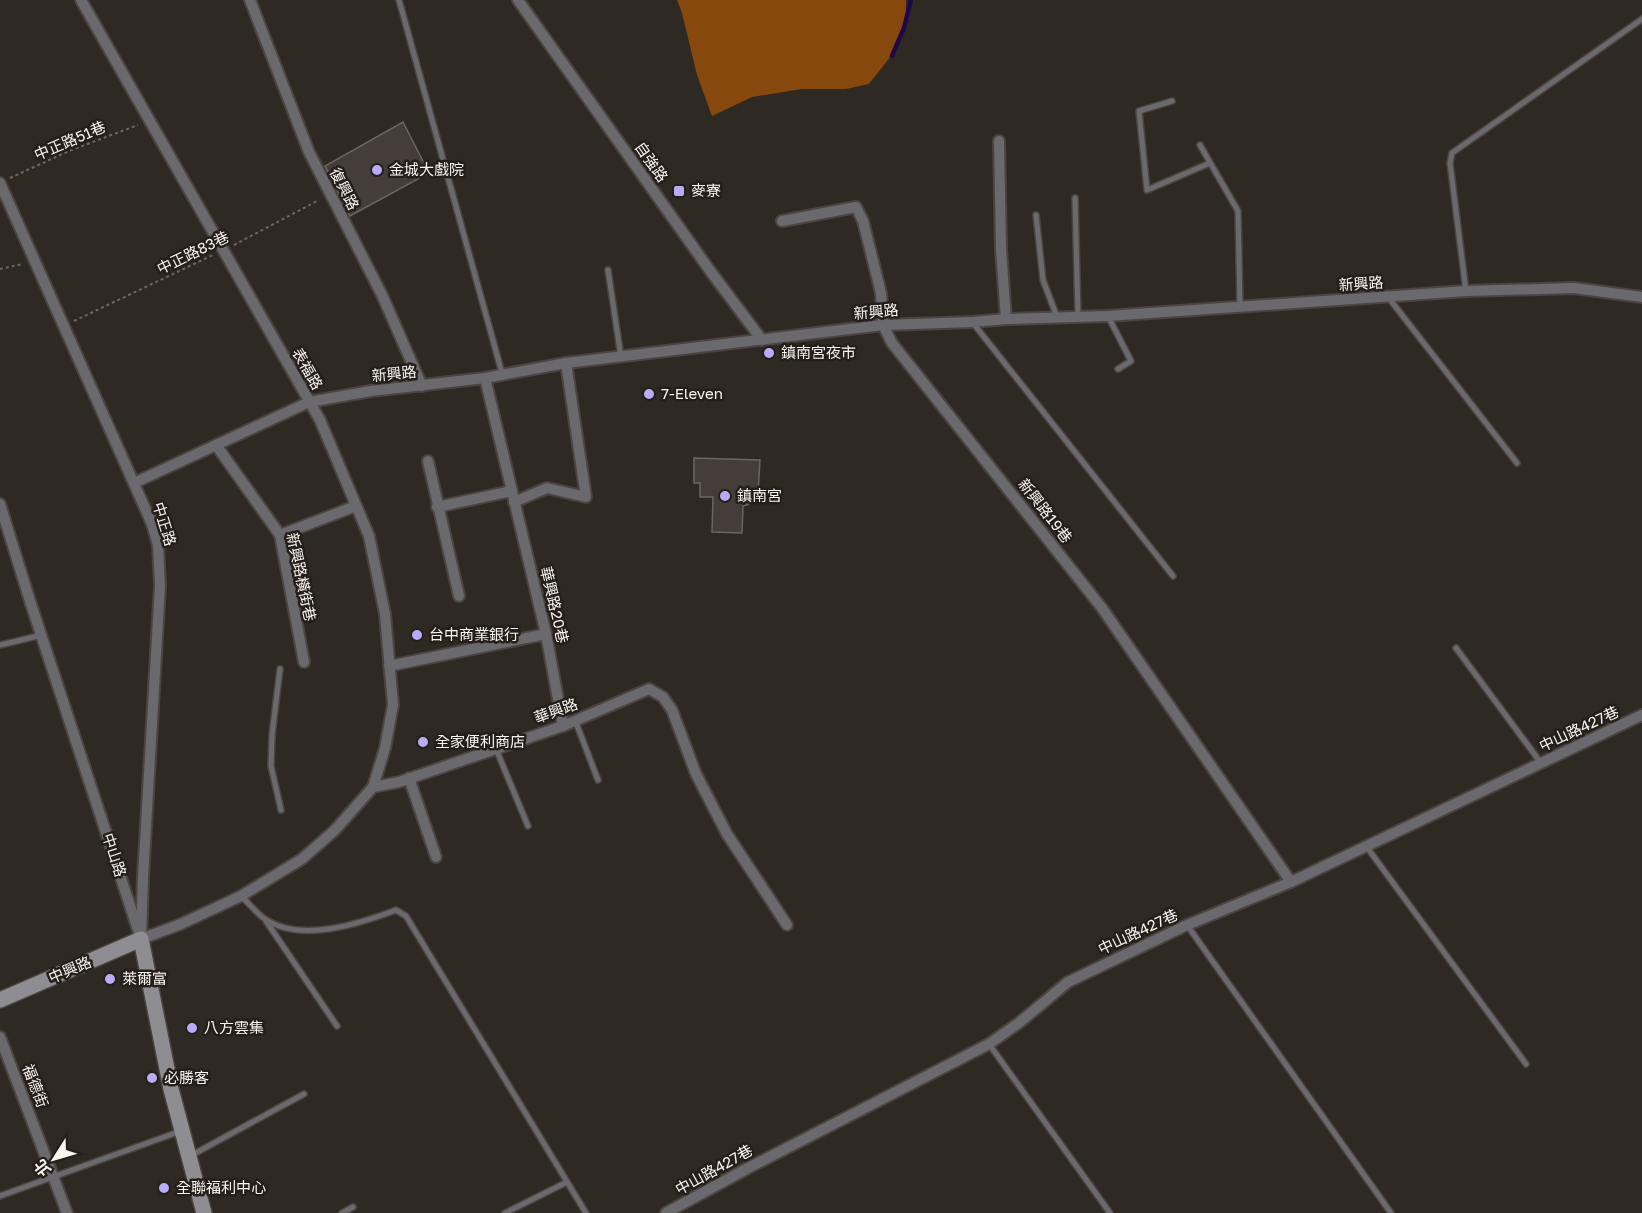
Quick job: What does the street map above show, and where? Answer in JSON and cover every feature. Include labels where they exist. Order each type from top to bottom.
[{"type":"street","name":"表福路","points":[[81,0],[320,420],[369,536],[385,614],[393,705],[386,748],[373,787]]},
{"type":"street","name":"復興路","points":[[250,0],[309,152],[382,296],[422,386]]},
{"type":"street","name":"自強路","points":[[518,0],[762,340]]},
{"type":"street","points":[[999,141],[1001,249],[1006,318]]},
{"type":"street","name":"中正路","points":[[5,181],[35,262],[134,483],[158,545],[160,586],[141,939]]},
{"type":"street","name":"新興路19巷","points":[[782,221],[856,207],[863,221],[881,292],[883,325],[892,343],[1102,608],[1291,882]]},
{"type":"street","name":"新興路","points":[[134,483],[309,402],[371,391],[484,378],[566,363],[883,325],[973,322],[1006,318],[1108,316],[1466,291],[1574,288],[1642,297]]},
{"type":"street","points":[[437,507],[513,496],[547,488],[586,497],[566,363]]},
{"type":"street","name":"華興路20巷","points":[[484,378],[546,634],[563,726]]},
{"type":"street","name":"新興路橫街巷","points":[[216,445],[280,535],[304,662]]},
{"type":"street","points":[[428,461],[459,596]]},
{"type":"street","name":"中山路","points":[[0,504],[141,939],[171,1089],[204,1213]]},
{"type":"street","points":[[280,535],[356,506]]},
{"type":"street","points":[[389,666],[546,634]]},
{"type":"street","name":"華興路","points":[[373,787],[409,778],[563,726],[649,689],[663,697],[672,710],[696,774],[727,834],[787,925]]},
{"type":"street","name":"中山路427巷","points":[[666,1213],[750,1167],[989,1044],[1020,1022],[1068,982],[1188,925],[1291,882],[1642,715]]},
{"type":"street","points":[[409,778],[436,857]]},
{"type":"street","points":[[141,939],[181,924],[242,896],[303,859],[334,830],[373,787]]},
{"type":"street","name":"中興路","points":[[0,1000],[141,939]]},
{"type":"street","name":"福德街","points":[[0,1037],[67,1213]]},
{"type":"lane","points":[[399,0],[502,373]]},
{"type":"lane","points":[[1466,291],[1450,163],[1452,153],[1642,19]]},
{"type":"lane","points":[[1172,101],[1139,111],[1146,190],[1210,163]]},
{"type":"lane","points":[[1200,145],[1238,211],[1240,307]]},
{"type":"lane","points":[[1075,198],[1078,317]]},
{"type":"lane","points":[[1036,215],[1043,280],[1057,317]]},
{"type":"lane","points":[[608,270],[621,357]]},
{"type":"lane","points":[[1388,297],[1517,463]]},
{"type":"lane","points":[[1108,316],[1131,361],[1118,369]]},
{"type":"lane","points":[[973,322],[1173,576]]},
{"type":"lane","points":[[0,645],[42,635]]},
{"type":"lane","points":[[1456,648],[1541,763]]},
{"type":"lane","points":[[279,669],[271,766],[281,810]]},
{"type":"lane","points":[[575,720],[598,780]]},
{"type":"lane","points":[[496,747],[528,826]]},
{"type":"lane","points":[[1366,846],[1526,1064]]},
{"type":"lane","points":[[242,896],[265,919],[337,1026]]},
{"type":"lane","points":[[265,919],[289,928],[310,932],[336,928],[396,910],[406,916],[586,1213]]},
{"type":"lane","points":[[1188,925],[1391,1213]]},
{"type":"lane","points":[[989,1044],[1110,1213]]},
{"type":"lane","points":[[189,1156],[304,1094]]},
{"type":"lane","points":[[0,1196],[183,1130]]},
{"type":"lane","points":[[505,1213],[567,1182]]},
{"type":"lane","points":[[342,1213],[353,1207]]},
{"type":"path","name":"中正路51巷","points":[[5,181],[149,120]]},
{"type":"path","name":"中正路83巷","points":[[64,325],[223,250],[330,194]]},
{"type":"path","points":[[0,269],[35,262]]},
{"type":"shaded area","points":[[677,0],[906,0],[906,22],[891,56],[869,84],[846,89],[802,89],[752,97],[712,116],[697,75]]},
{"type":"building","name":"金城大戲院","points":[[403,122],[429,173],[350,216],[325,166]]},
{"type":"building","name":"鎮南宮","points":[[694,458],[760,460],[758,494],[750,495],[750,504],[743,506],[742,533],[712,532],[713,497],[700,497],[700,483],[694,483]]},
{"type":"waterway","points":[[892,56],[904,28],[911,0]]},
{"type":"place","name":"金城大戲院","points":[[377,170]]},
{"type":"place","name":"麥寮","points":[[679,191]]},
{"type":"place","name":"鎮南宮夜市","points":[[769,353]]},
{"type":"place","name":"7-Eleven","points":[[649,394]]},
{"type":"place","name":"鎮南宮","points":[[725,496]]},
{"type":"place","name":"台中商業銀行","points":[[417,635]]},
{"type":"place","name":"全家便利商店","points":[[423,742]]},
{"type":"place","name":"萊爾富","points":[[110,979]]},
{"type":"place","name":"八方雲集","points":[[192,1028]]},
{"type":"place","name":"必勝客","points":[[152,1078]]},
{"type":"place","name":"全聯福利中心","points":[[164,1188]]}]
